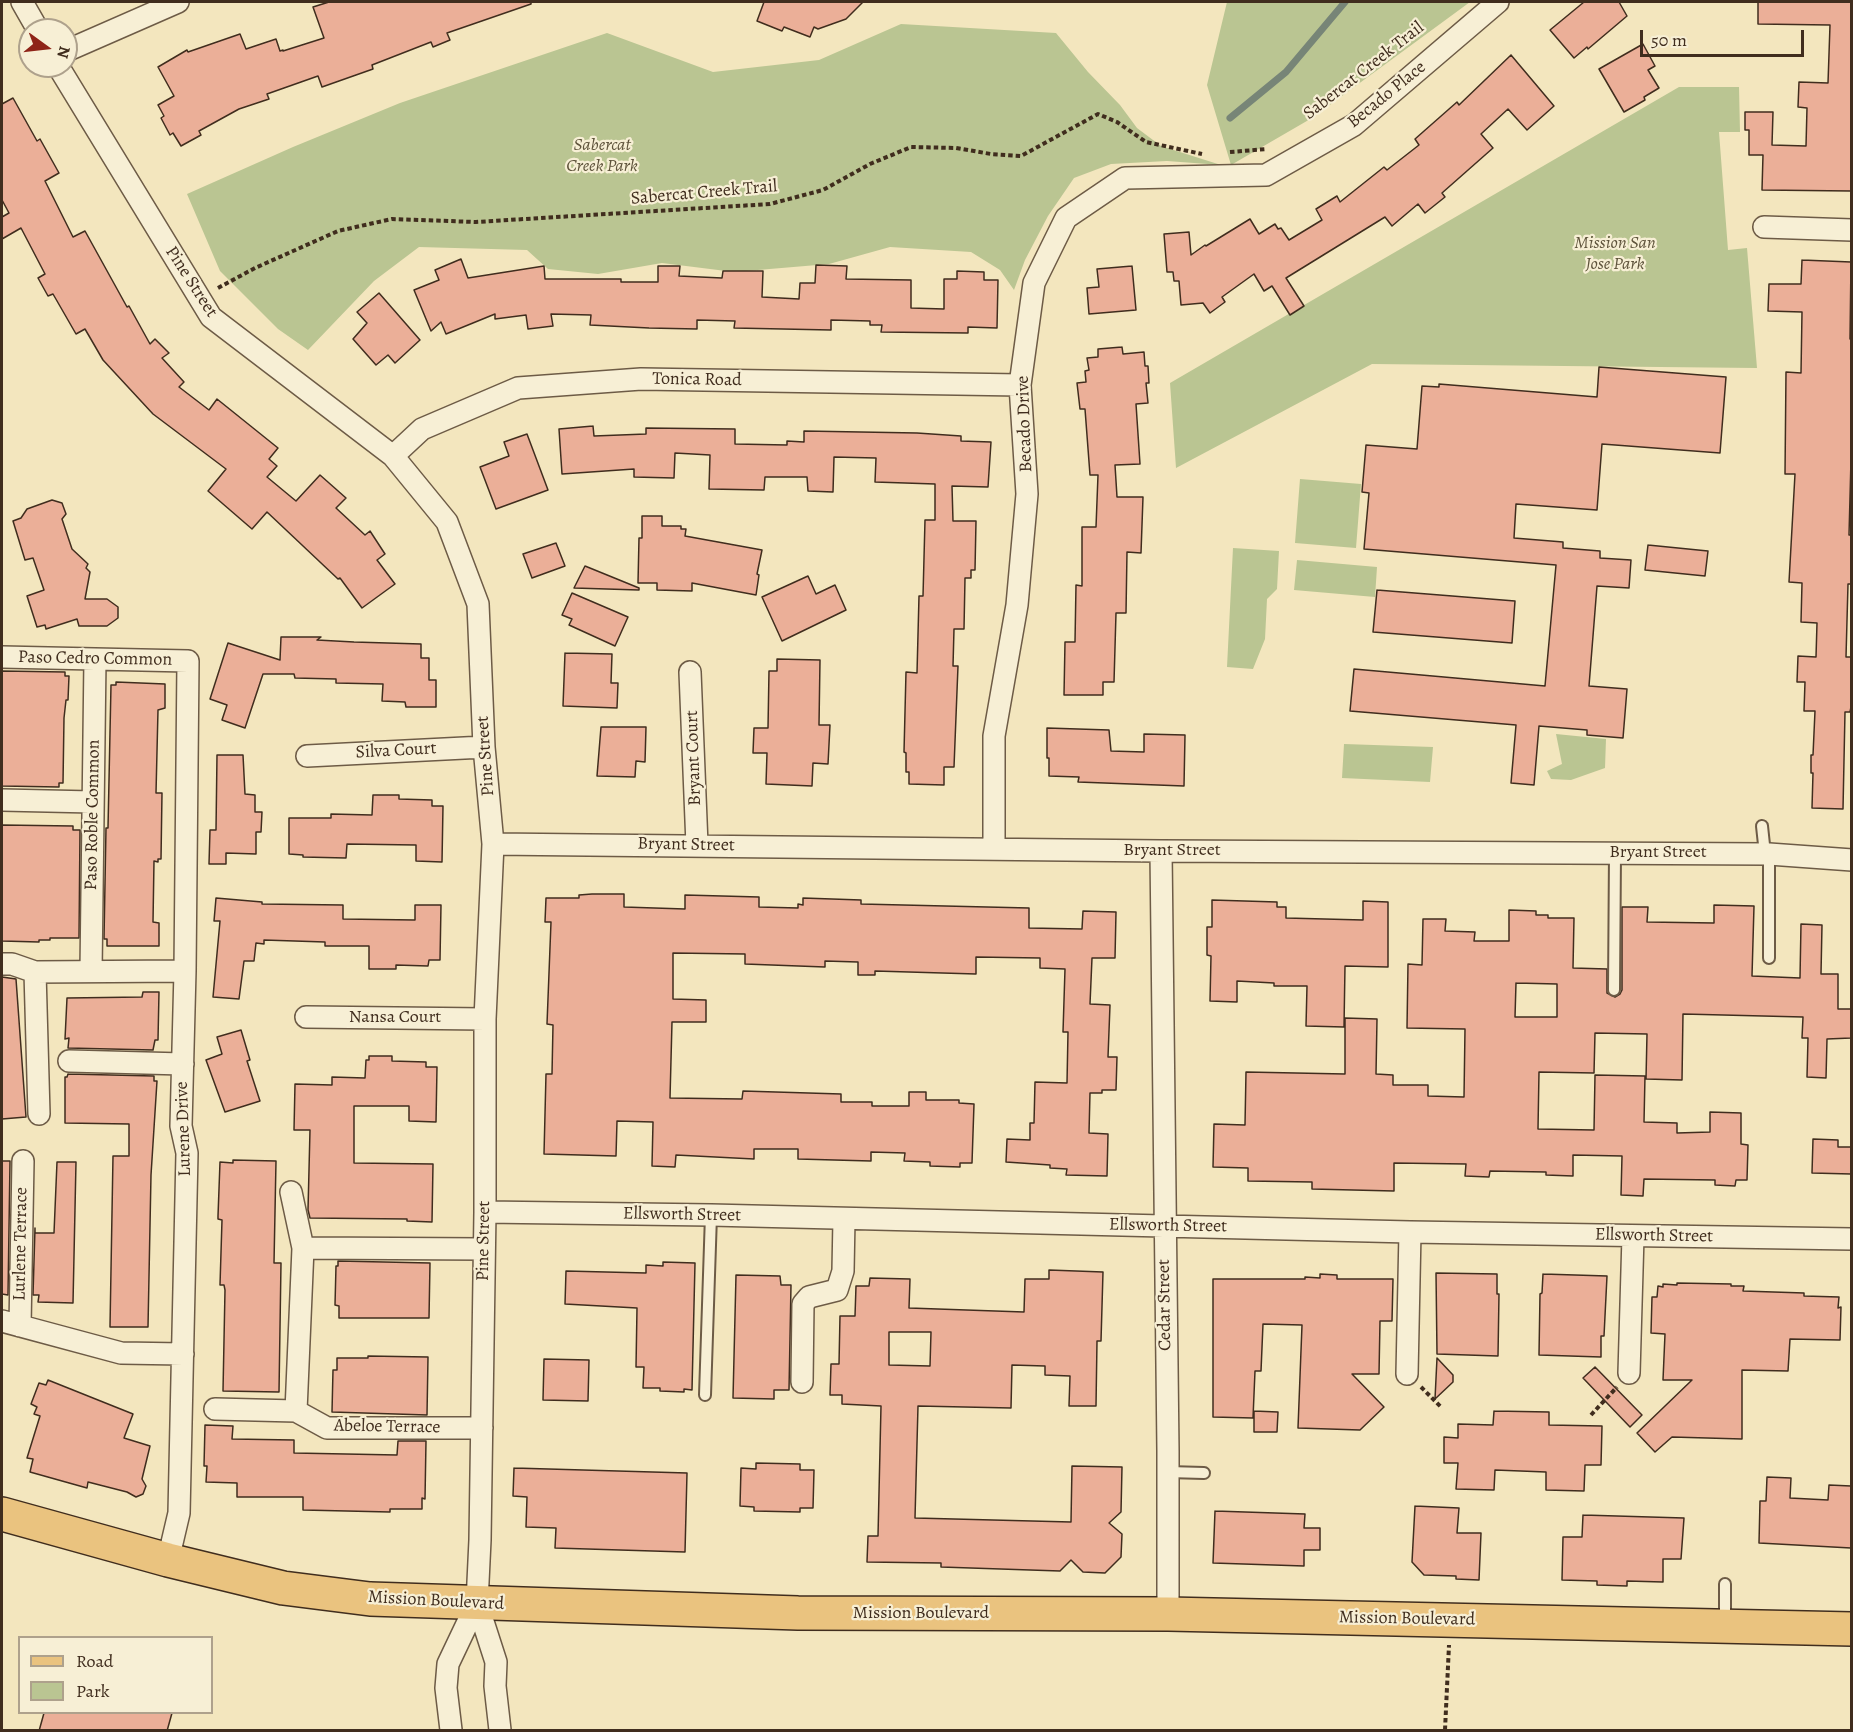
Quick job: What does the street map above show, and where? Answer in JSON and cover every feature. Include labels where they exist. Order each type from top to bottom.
[{"type":"main road","name":"Mission Boulevard","points":[[2,1514],[168,1560],[283,1588],[370,1599],[798,1613],[1168,1614],[1851,1629]]},
{"type":"street","points":[[22,2],[31,18]]},
{"type":"street","points":[[78,46],[178,2]]},
{"type":"street","name":"Becado Place","points":[[1266,175],[1354,124],[1498,2]]},
{"type":"street","name":"Pine Street","points":[[65,78],[211,317],[393,456],[447,522],[478,604],[484,747],[493,844],[484,1019],[482,1428],[477,1603]]},
{"type":"street","name":"Becado Drive","points":[[994,849],[994,736],[1017,605],[1027,494],[1020,385],[1034,283],[1066,218],[1125,178],[1266,175]]},
{"type":"street","points":[[1764,227],[1851,230]]},
{"type":"street","name":"Tonica Road","points":[[393,456],[422,429],[518,388],[641,379],[1020,385]]},
{"type":"street","name":"Paso Cedro Common","points":[[2,657],[188,661]]},
{"type":"street","name":"Paso Roble Common","points":[[91,971],[95,659]]},
{"type":"street","name":"Lurene Drive","points":[[168,1560],[179,1513],[183,1354],[187,1153],[181,1126],[188,661]]},
{"type":"street","name":"Bryant Court","points":[[690,672],[697,845]]},
{"type":"street","name":"Silva Court","points":[[307,756],[484,747]]},
{"type":"street","points":[[2,800],[93,802]]},
{"type":"street","name":"Bryant Street","points":[[493,844],[1767,854],[1851,861]]},
{"type":"street","name":"Cedar Street","points":[[1161,851],[1168,1614]]},
{"type":"street","points":[[2,964],[12,964],[35,972],[185,971]]},
{"type":"street","points":[[35,972],[39,1114]]},
{"type":"street","name":"Nansa Court","points":[[306,1017],[484,1019]]},
{"type":"street","points":[[69,1061],[183,1064]]},
{"type":"street","name":"Lurlene Terrace","points":[[11,1323],[23,1161]]},
{"type":"street","points":[[291,1192],[303,1248],[296,1411]]},
{"type":"street","name":"Ellsworth Street","points":[[484,1212],[1851,1239]]},
{"type":"street","points":[[802,1382],[803,1304],[809,1297],[837,1290],[843,1271],[844,1219]]},
{"type":"street","points":[[1407,1374],[1410,1232]]},
{"type":"street","points":[[1629,1373],[1633,1236]]},
{"type":"street","points":[[303,1248],[484,1249]]},
{"type":"street","points":[[11,1323],[121,1353],[183,1354]]},
{"type":"street","name":"Abeloe Terrace","points":[[215,1409],[296,1411],[327,1428],[482,1428]]},
{"type":"street","points":[[451,1731],[446,1688],[448,1664],[477,1603]]},
{"type":"street","points":[[477,1603],[496,1662],[495,1686],[500,1731]]},
{"type":"lane","points":[[1762,826],[1767,854],[1769,958]]},
{"type":"lane","points":[[1614,990],[1615,853]]},
{"type":"lane","points":[[705,1395],[711,1215]]},
{"type":"lane","points":[[1168,1472],[1204,1473]]},
{"type":"lane","points":[[1725,1584],[1725,1626]]},
{"type":"path","name":"Sabercat Creek Trail","points":[[199,298],[255,268],[338,231],[392,219],[476,222],[770,204],[823,190],[870,164],[911,147],[956,148],[1021,156],[1098,114],[1117,122],[1146,142],[1206,155]]},
{"type":"path","points":[[1226,153],[1266,149],[1277,144]]},
{"type":"path","points":[[1591,1414],[1629,1373]]},
{"type":"path","points":[[1407,1374],[1441,1407]]},
{"type":"path","points":[[1445,1731],[1450,1620]]},
{"type":"green space","points":[[1227,2],[1470,2],[1312,118],[1231,165],[1207,85]]},
{"type":"green space","name":"Sabercat Creek Park","points":[[901,24],[1056,33],[1088,72],[1120,105],[1137,128],[1161,146],[1221,165],[1167,161],[1111,164],[1074,178],[1048,216],[1025,260],[1014,290],[1000,270],[971,252],[890,247],[829,264],[734,272],[662,263],[598,274],[548,269],[527,250],[419,247],[374,281],[308,350],[278,329],[220,271],[187,194],[400,103],[607,33],[713,72],[819,60]]},
{"type":"green space","name":"Mission San Jose Park","points":[[1679,87],[1739,87],[1740,132],[1719,132],[1728,250],[1747,248],[1757,368],[1372,364],[1176,468],[1170,383]]},
{"type":"green space","points":[[1300,479],[1361,484],[1356,548],[1295,543]]},
{"type":"green space","points":[[1233,548],[1279,551],[1277,589],[1267,599],[1265,639],[1253,669],[1227,667]]},
{"type":"green space","points":[[1297,560],[1377,567],[1375,597],[1294,590]]},
{"type":"green space","points":[[1556,734],[1606,739],[1605,768],[1571,780],[1551,779],[1547,771],[1562,764]]},
{"type":"green space","points":[[1344,744],[1433,747],[1430,782],[1342,778]]},
{"type":"building","points":[[329,2],[531,2],[531,4],[447,33],[450,40],[433,47],[431,42],[372,65],[373,69],[322,87],[318,76],[267,94],[269,99],[239,109],[199,131],[201,135],[181,146],[173,133],[170,135],[161,118],[164,116],[158,105],[174,96],[158,67],[187,50],[188,52],[240,34],[246,49],[276,39],[280,51],[324,38],[313,7]]},
{"type":"building","points":[[764,2],[863,2],[846,19],[818,29],[814,27],[810,37],[784,27],[782,31],[757,21]]},
{"type":"building","points":[[1584,2],[1619,2],[1627,16],[1574,58],[1550,30]]},
{"type":"building","points":[[1758,2],[1851,2],[1851,191],[1762,190],[1763,155],[1749,155],[1749,130],[1745,130],[1745,112],[1773,112],[1772,145],[1806,146],[1807,108],[1798,107],[1799,82],[1828,83],[1830,25],[1758,24]]},
{"type":"building","points":[[1643,44],[1655,66],[1648,70],[1659,88],[1644,97],[1645,100],[1624,112],[1599,69]]},
{"type":"building","points":[[1511,55],[1554,106],[1527,130],[1508,109],[1481,134],[1493,148],[1442,193],[1445,197],[1425,213],[1418,204],[1392,226],[1385,217],[1286,278],[1304,306],[1290,315],[1272,286],[1264,291],[1254,274],[1222,297],[1225,302],[1210,313],[1203,303],[1181,305],[1179,281],[1174,281],[1173,272],[1167,272],[1164,234],[1189,232],[1191,255],[1250,219],[1259,234],[1275,224],[1278,229],[1281,228],[1289,240],[1322,220],[1316,209],[1337,196],[1340,202],[1384,167],[1387,170],[1419,145],[1415,139],[1457,102],[1459,105]]},
{"type":"building","points":[[13,98],[37,141],[40,139],[59,173],[45,181],[73,237],[85,231],[150,344],[155,339],[169,353],[162,358],[184,382],[179,387],[209,410],[217,399],[278,448],[269,459],[277,466],[267,477],[296,501],[320,475],[346,498],[336,508],[365,535],[370,531],[385,554],[377,560],[395,584],[362,608],[340,578],[338,579],[267,512],[252,529],[208,491],[226,469],[153,414],[103,360],[85,329],[76,334],[53,294],[48,296],[38,278],[45,274],[21,228],[2,239],[2,217],[9,213],[2,200],[2,104]]},
{"type":"building","points":[[461,259],[468,278],[544,266],[545,279],[621,279],[621,282],[658,282],[658,266],[680,266],[679,276],[722,278],[723,271],[763,271],[762,297],[799,299],[800,283],[815,283],[816,265],[847,266],[846,279],[911,280],[911,308],[944,309],[944,279],[957,279],[957,271],[984,272],[984,280],[998,280],[997,328],[968,327],[968,333],[881,332],[882,325],[870,325],[870,321],[831,320],[831,330],[734,328],[735,321],[697,320],[697,329],[649,328],[590,325],[591,315],[551,314],[553,326],[528,329],[526,315],[495,319],[495,314],[446,334],[441,322],[431,331],[414,290],[439,280],[435,270]]},
{"type":"building","points":[[1802,260],[1851,262],[1849,535],[1851,535],[1851,584],[1848,584],[1846,657],[1851,657],[1851,707],[1850,712],[1845,712],[1843,809],[1812,808],[1811,755],[1813,755],[1815,711],[1804,711],[1805,682],[1797,682],[1798,656],[1816,657],[1817,623],[1801,622],[1802,583],[1789,582],[1795,474],[1785,474],[1786,372],[1801,373],[1802,312],[1768,311],[1769,284],[1801,284]]},
{"type":"building","points":[[1132,266],[1136,310],[1089,314],[1087,288],[1099,287],[1097,269]]},
{"type":"building","points":[[379,293],[420,340],[395,363],[388,355],[376,365],[353,339],[367,323],[357,312]]},
{"type":"building","points":[[1122,347],[1123,354],[1144,352],[1145,366],[1148,366],[1149,383],[1146,383],[1148,403],[1136,404],[1140,464],[1115,465],[1117,497],[1143,497],[1141,553],[1127,552],[1126,613],[1116,613],[1114,682],[1103,682],[1103,695],[1064,695],[1065,642],[1075,642],[1076,585],[1082,586],[1082,527],[1096,527],[1098,475],[1090,475],[1085,409],[1080,409],[1077,383],[1086,382],[1085,371],[1089,370],[1087,358],[1098,357],[1098,349]]},
{"type":"building","points":[[1599,367],[1726,377],[1720,453],[1602,444],[1597,510],[1516,504],[1514,538],[1563,542],[1563,548],[1600,551],[1600,558],[1631,560],[1629,588],[1597,586],[1589,686],[1627,689],[1623,738],[1587,735],[1587,730],[1539,726],[1534,785],[1511,783],[1516,725],[1350,711],[1354,669],[1545,686],[1556,565],[1364,549],[1369,493],[1362,492],[1366,445],[1417,449],[1422,386],[1439,387],[1439,384],[1597,397]]},
{"type":"building","points":[[593,426],[594,436],[646,434],[646,428],[735,429],[735,444],[787,445],[787,441],[804,442],[804,431],[917,433],[961,436],[961,441],[991,442],[988,487],[952,486],[953,521],[976,521],[975,570],[971,570],[971,578],[965,578],[964,629],[954,629],[953,666],[958,666],[954,767],[944,767],[944,785],[909,784],[909,772],[906,772],[906,753],[904,752],[906,672],[917,673],[919,596],[923,596],[925,520],[935,520],[935,484],[875,482],[876,458],[834,457],[833,492],[808,491],[807,477],[765,477],[764,490],[709,489],[710,455],[675,453],[674,478],[634,477],[634,469],[562,474],[559,429]]},
{"type":"building","points":[[527,434],[548,490],[496,509],[480,467],[509,456],[504,442]]},
{"type":"building","points":[[52,500],[62,503],[66,514],[62,519],[72,549],[88,564],[86,568],[90,572],[85,599],[107,599],[118,607],[118,618],[107,626],[79,626],[77,619],[46,629],[45,625],[37,627],[27,596],[44,590],[33,558],[25,560],[13,521],[21,518],[27,509]]},
{"type":"building","points":[[642,516],[662,516],[662,526],[681,526],[681,529],[686,529],[685,536],[762,550],[756,595],[692,583],[692,591],[657,590],[657,583],[638,583]]},
{"type":"building","points":[[556,543],[565,566],[532,578],[523,554]]},
{"type":"building","points":[[1648,545],[1708,551],[1705,576],[1645,570]]},
{"type":"building","points":[[585,566],[639,588],[639,590],[574,588]]},
{"type":"building","points":[[808,576],[816,594],[835,585],[846,610],[782,641],[762,597]]},
{"type":"building","points":[[1377,590],[1515,601],[1512,643],[1373,632]]},
{"type":"building","points":[[572,593],[628,617],[615,646],[569,625],[572,619],[562,615]]},
{"type":"building","points":[[281,637],[321,637],[317,640],[421,644],[421,658],[429,658],[429,680],[436,680],[436,707],[406,707],[405,702],[382,701],[383,684],[336,683],[336,679],[295,678],[294,674],[263,674],[245,728],[222,720],[227,705],[210,699],[228,643],[280,660]]},
{"type":"building","points":[[565,653],[612,654],[611,683],[618,683],[617,708],[563,706]]},
{"type":"building","points":[[777,659],[820,660],[819,725],[830,725],[828,764],[813,763],[812,786],[766,784],[767,753],[753,753],[754,728],[768,728],[769,671],[777,671]]},
{"type":"building","points":[[2,671],[65,672],[65,676],[69,676],[68,700],[66,700],[64,718],[63,783],[59,783],[59,787],[2,786]]},
{"type":"building","points":[[116,682],[165,684],[165,708],[158,710],[156,793],[162,793],[161,859],[158,859],[158,862],[154,861],[153,922],[159,923],[159,946],[107,946],[107,939],[104,939],[111,685],[116,685]]},
{"type":"building","points":[[601,727],[646,727],[645,762],[636,761],[635,777],[597,776]]},
{"type":"building","points":[[1047,728],[1109,730],[1111,751],[1144,752],[1144,734],[1185,735],[1184,786],[1078,782],[1079,777],[1049,776]]},
{"type":"building","points":[[217,755],[243,755],[245,794],[255,795],[255,812],[262,812],[261,832],[256,832],[256,854],[226,853],[226,864],[209,864],[210,830],[216,830]]},
{"type":"building","points":[[373,795],[399,795],[399,799],[432,800],[432,806],[443,806],[442,862],[416,861],[416,845],[347,844],[346,858],[303,857],[303,855],[289,854],[289,818],[331,818],[331,814],[372,815]]},
{"type":"building","points":[[2,825],[73,826],[73,830],[80,830],[79,938],[50,938],[50,940],[39,940],[39,942],[2,941]]},
{"type":"building","points":[[624,894],[624,907],[685,909],[685,895],[759,897],[759,907],[798,908],[798,904],[803,905],[803,898],[861,900],[861,904],[1029,908],[1029,928],[1082,929],[1083,911],[1116,912],[1115,958],[1092,958],[1090,1004],[1110,1005],[1108,1057],[1117,1057],[1116,1090],[1090,1093],[1089,1133],[1108,1134],[1107,1176],[1066,1175],[1067,1169],[1050,1168],[1050,1165],[1006,1162],[1007,1139],[1030,1140],[1030,1123],[1034,1123],[1035,1082],[1067,1083],[1068,1032],[1063,1032],[1065,969],[1040,968],[1040,958],[976,957],[976,974],[875,971],[875,975],[858,975],[858,962],[825,961],[825,967],[745,964],[745,954],[673,953],[673,999],[706,1000],[706,1022],[672,1022],[670,1098],[742,1099],[743,1091],[841,1094],[841,1102],[872,1102],[872,1106],[909,1106],[909,1092],[926,1092],[926,1100],[959,1100],[959,1103],[974,1104],[972,1163],[960,1163],[960,1167],[930,1166],[930,1162],[904,1161],[905,1153],[871,1152],[871,1161],[798,1159],[798,1149],[754,1149],[754,1159],[676,1155],[675,1167],[652,1166],[653,1122],[617,1121],[616,1156],[544,1154],[546,1074],[552,1074],[553,1025],[547,1024],[551,922],[545,922],[546,898],[579,898],[579,895]]},
{"type":"building","points":[[216,898],[262,902],[262,904],[343,905],[343,919],[415,920],[415,905],[441,905],[440,960],[429,960],[428,966],[396,965],[396,969],[369,969],[369,946],[325,946],[325,942],[264,940],[264,944],[256,943],[254,961],[244,961],[239,999],[213,997],[220,921],[214,921]]},
{"type":"building","points":[[1212,900],[1277,902],[1277,907],[1286,907],[1286,918],[1363,920],[1363,901],[1388,902],[1388,967],[1345,966],[1344,1027],[1306,1026],[1307,986],[1274,986],[1274,983],[1237,981],[1237,1002],[1210,1001],[1211,956],[1207,955],[1207,927],[1212,927]]},
{"type":"building","points":[[1714,905],[1754,906],[1752,976],[1800,978],[1801,924],[1822,925],[1821,974],[1838,974],[1838,1009],[1851,1009],[1851,1038],[1827,1039],[1826,1078],[1807,1077],[1808,1038],[1802,1038],[1803,1017],[1683,1014],[1682,1080],[1646,1079],[1647,1034],[1595,1033],[1594,1073],[1539,1072],[1538,1129],[1594,1130],[1595,1075],[1645,1076],[1644,1122],[1677,1123],[1677,1133],[1710,1132],[1710,1112],[1741,1113],[1741,1144],[1748,1145],[1747,1180],[1736,1180],[1735,1186],[1715,1185],[1715,1180],[1644,1179],[1643,1196],[1621,1195],[1622,1156],[1573,1155],[1573,1176],[1546,1175],[1546,1172],[1490,1171],[1489,1177],[1465,1176],[1466,1164],[1394,1163],[1394,1191],[1312,1189],[1312,1182],[1248,1181],[1248,1168],[1213,1167],[1214,1124],[1245,1125],[1246,1072],[1345,1074],[1345,1018],[1377,1019],[1376,1074],[1393,1075],[1393,1085],[1428,1085],[1428,1096],[1464,1097],[1465,1029],[1407,1028],[1408,964],[1422,965],[1423,919],[1446,919],[1445,931],[1475,932],[1474,941],[1509,941],[1509,910],[1536,911],[1536,915],[1548,915],[1548,918],[1574,918],[1573,968],[1607,969],[1607,993],[1615,997],[1622,990],[1622,907],[1648,907],[1647,922],[1714,923]],"holes":[[[1516,983],[1557,984],[1557,1017],[1515,1017]]]},
{"type":"building","points":[[2,977],[16,979],[26,1117],[2,1119]]},
{"type":"building","points":[[143,992],[159,992],[158,1040],[155,1040],[153,1050],[68,1048],[69,1038],[65,1039],[67,998],[142,997]]},
{"type":"building","points":[[241,1030],[250,1060],[247,1061],[260,1101],[225,1112],[206,1060],[222,1054],[217,1037]]},
{"type":"building","points":[[369,1056],[392,1056],[392,1061],[426,1062],[426,1067],[437,1067],[436,1122],[409,1121],[409,1106],[354,1106],[354,1163],[433,1164],[432,1222],[407,1221],[407,1219],[310,1218],[308,1210],[310,1130],[294,1130],[295,1084],[332,1085],[332,1077],[365,1078],[366,1060],[369,1060]]},
{"type":"building","points":[[68,1074],[154,1076],[154,1081],[157,1081],[151,1175],[148,1327],[110,1327],[113,1156],[129,1156],[129,1124],[65,1123],[65,1077]]},
{"type":"building","points":[[1813,1139],[1838,1140],[1838,1147],[1851,1147],[1851,1174],[1812,1173]]},
{"type":"building","points":[[233,1160],[276,1161],[274,1263],[281,1263],[279,1392],[223,1391],[225,1290],[224,1285],[220,1285],[222,1220],[218,1219],[220,1162],[233,1163]]},
{"type":"building","points":[[2,1161],[10,1161],[8,1295],[2,1294]]},
{"type":"building","points":[[57,1162],[76,1162],[73,1303],[38,1302],[39,1295],[33,1295],[35,1228],[35,1233],[54,1233]]},
{"type":"building","points":[[338,1261],[430,1263],[429,1318],[339,1318],[339,1306],[335,1305]]},
{"type":"building","points":[[663,1262],[695,1263],[692,1390],[684,1389],[684,1392],[643,1388],[644,1367],[636,1367],[637,1308],[565,1304],[566,1271],[646,1273],[646,1265],[663,1266]]},
{"type":"building","points":[[1049,1270],[1103,1272],[1101,1341],[1097,1341],[1096,1406],[1069,1406],[1070,1376],[1045,1375],[1045,1366],[1012,1365],[1011,1408],[918,1406],[915,1518],[1071,1522],[1072,1466],[1122,1467],[1121,1512],[1109,1523],[1122,1534],[1121,1557],[1105,1573],[1083,1572],[1071,1560],[1060,1571],[941,1567],[941,1563],[867,1562],[868,1536],[878,1536],[881,1406],[842,1404],[842,1395],[830,1395],[831,1364],[839,1364],[840,1316],[855,1316],[856,1286],[869,1286],[870,1278],[910,1279],[909,1308],[1024,1312],[1025,1279],[1049,1279]],"holes":[[[889,1332],[931,1332],[930,1366],[889,1365]]]},
{"type":"building","points":[[1436,1273],[1497,1274],[1498,1356],[1437,1354]]},
{"type":"building","points":[[1320,1274],[1337,1275],[1337,1279],[1393,1279],[1392,1321],[1380,1321],[1379,1374],[1352,1374],[1384,1407],[1360,1430],[1298,1428],[1302,1325],[1263,1324],[1261,1371],[1255,1371],[1253,1418],[1213,1417],[1213,1279],[1305,1279],[1305,1277],[1320,1278]]},
{"type":"building","points":[[1543,1274],[1607,1276],[1601,1357],[1539,1355],[1540,1294],[1542,1293]]},
{"type":"building","points":[[736,1275],[780,1276],[781,1285],[791,1285],[789,1390],[774,1390],[774,1399],[733,1398]]},
{"type":"building","points":[[1677,1283],[1731,1284],[1731,1286],[1744,1286],[1743,1291],[1804,1293],[1804,1296],[1839,1297],[1840,1340],[1790,1339],[1788,1371],[1742,1370],[1742,1439],[1672,1437],[1655,1452],[1637,1433],[1692,1380],[1663,1380],[1665,1334],[1651,1333],[1652,1297],[1657,1297],[1658,1286],[1677,1285]]},
{"type":"building","points":[[368,1356],[428,1357],[427,1415],[332,1412],[333,1370],[337,1370],[337,1358],[368,1358]]},
{"type":"building","points":[[1437,1358],[1453,1375],[1453,1382],[1435,1399]]},
{"type":"building","points":[[544,1359],[589,1360],[588,1401],[543,1400]]},
{"type":"building","points":[[1595,1367],[1642,1415],[1630,1427],[1583,1378]]},
{"type":"building","points":[[48,1380],[133,1414],[124,1438],[150,1446],[142,1479],[146,1486],[143,1494],[136,1497],[127,1492],[88,1482],[87,1488],[30,1472],[33,1459],[27,1458],[40,1416],[34,1414],[37,1407],[31,1404],[39,1383],[46,1385]]},
{"type":"building","points":[[1254,1411],[1278,1412],[1277,1432],[1254,1432]]},
{"type":"building","points":[[1494,1411],[1549,1412],[1549,1425],[1602,1426],[1601,1465],[1585,1465],[1584,1491],[1546,1490],[1546,1472],[1495,1470],[1494,1490],[1456,1489],[1458,1463],[1444,1463],[1444,1437],[1458,1438],[1458,1424],[1493,1425]]},
{"type":"building","points":[[205,1425],[233,1426],[232,1439],[294,1440],[294,1453],[397,1455],[398,1441],[426,1441],[425,1499],[422,1498],[422,1509],[390,1509],[390,1512],[303,1510],[303,1497],[237,1497],[237,1483],[206,1482]]},
{"type":"building","points":[[756,1463],[800,1464],[800,1470],[814,1470],[813,1508],[800,1508],[800,1512],[754,1511],[754,1507],[740,1506],[741,1468],[756,1469]]},
{"type":"building","points":[[514,1468],[687,1473],[685,1552],[555,1548],[556,1528],[526,1527],[527,1497],[513,1496]]},
{"type":"building","points":[[1767,1477],[1791,1478],[1790,1498],[1828,1500],[1829,1485],[1851,1486],[1851,1548],[1759,1543],[1760,1501],[1766,1501]]},
{"type":"building","points":[[1415,1506],[1459,1508],[1457,1533],[1481,1533],[1479,1580],[1456,1579],[1456,1576],[1424,1575],[1412,1562]]},
{"type":"building","points":[[1215,1511],[1305,1514],[1304,1528],[1320,1528],[1320,1550],[1304,1550],[1304,1566],[1213,1563]]},
{"type":"building","points":[[1583,1515],[1684,1518],[1681,1559],[1663,1559],[1663,1582],[1627,1581],[1627,1586],[1597,1585],[1597,1581],[1562,1580],[1563,1537],[1582,1537]]},
{"type":"building","points":[[44,1714],[172,1714],[167,1731],[39,1731]]},
{"type":"waterway","points":[[1230,118],[1286,72],[1345,2]]}]
